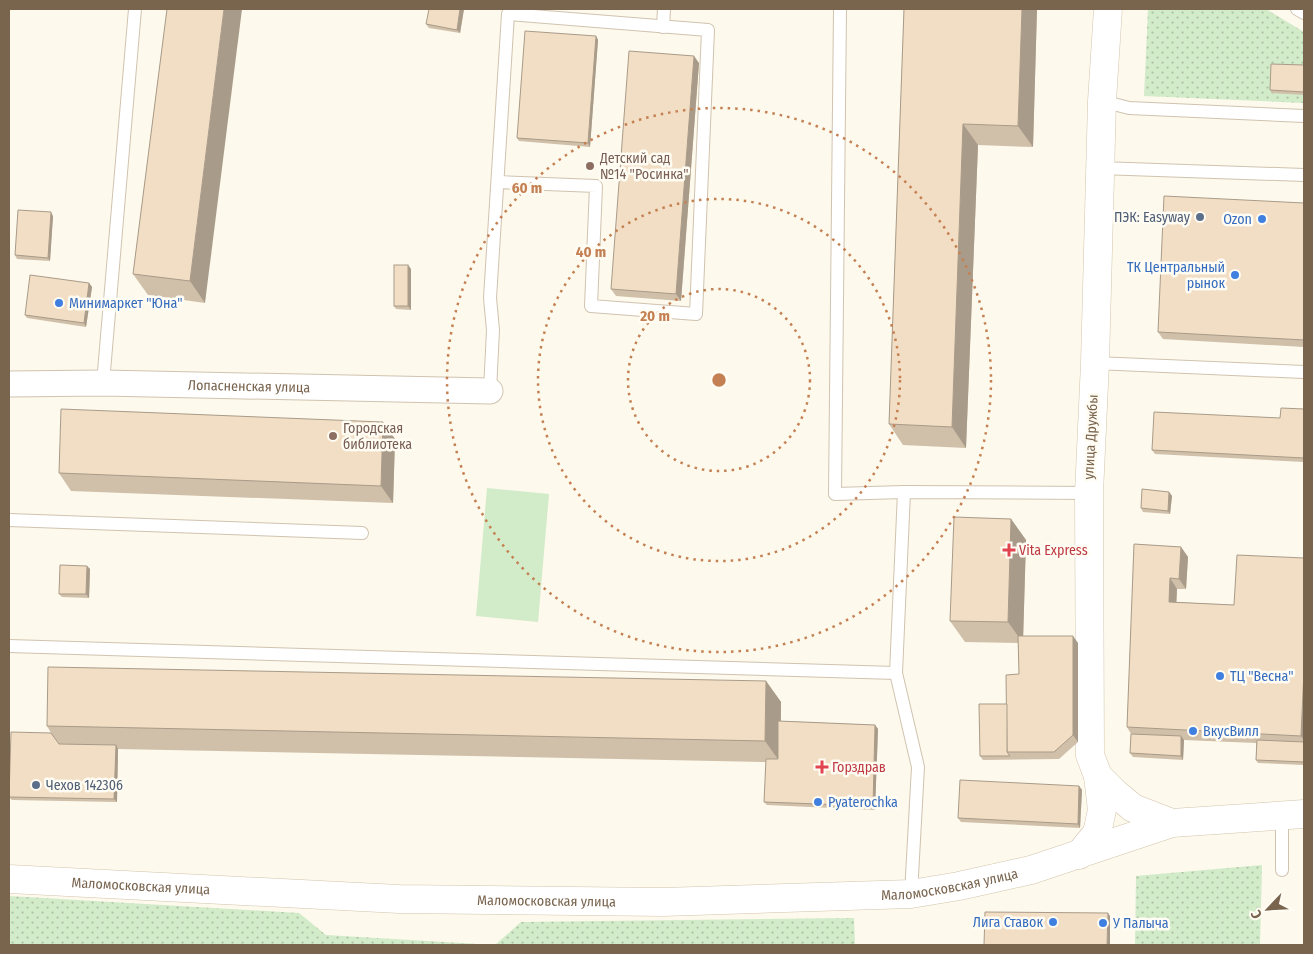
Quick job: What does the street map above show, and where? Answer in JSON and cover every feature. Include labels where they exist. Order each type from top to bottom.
[{"type":"street","name":"улица Дружбы","points":[[1108,9],[1102,100],[1095,363],[1089,493],[1090,755],[1098,776],[1133,808],[1172,823]]},
{"type":"street","name":"Лопасненская улица","points":[[9,384],[103,383],[490,391]]},
{"type":"street","points":[[1079,855],[1098,833],[1102,810],[1098,776]]},
{"type":"street","points":[[1172,823],[1293,815]]},
{"type":"street","name":"Маломосковская улица","points":[[9,879],[399,899],[663,902],[911,894],[960,886],[1031,870],[1172,823]]},
{"type":"lane","points":[[103,383],[135,9]]},
{"type":"lane","points":[[663,27],[664,9]]},
{"type":"lane","points":[[840,9],[835,494],[904,492],[1089,493]]},
{"type":"lane","points":[[1297,9],[1304,13]]},
{"type":"lane","points":[[490,391],[493,330],[490,298],[508,14],[708,30],[696,314],[591,306],[596,186],[498,182]]},
{"type":"lane","points":[[1102,100],[1129,108],[1304,116]]},
{"type":"lane","points":[[1100,168],[1304,175]]},
{"type":"lane","points":[[1095,363],[1304,372]]},
{"type":"lane","points":[[904,492],[896,673],[918,767],[911,894]]},
{"type":"lane","points":[[9,520],[362,533]]},
{"type":"lane","points":[[9,646],[896,673]]},
{"type":"lane","points":[[1282,870],[1293,815]]},
{"type":"green space","points":[[1148,9],[1266,9],[1304,32],[1304,103],[1144,96]]},
{"type":"green space","points":[[487,488],[549,494],[538,622],[476,616]]},
{"type":"green space","points":[[1262,865],[1260,945],[1135,945],[1136,876]]},
{"type":"green space","points":[[9,896],[299,913],[326,935],[495,945],[9,945]]},
{"type":"green space","points":[[854,918],[855,945],[495,945],[521,922]]},
{"type":"building","points":[[167,9],[224,9],[190,281],[133,274]]},
{"type":"building","points":[[429,9],[460,9],[457,30],[426,24]]},
{"type":"building","points":[[904,9],[1022,9],[1018,126],[963,124],[952,427],[889,424]]},
{"type":"building","points":[[525,31],[596,36],[588,143],[517,138]]},
{"type":"building","points":[[629,51],[694,56],[676,294],[611,289]]},
{"type":"building","points":[[1271,64],[1304,65],[1304,92],[1270,90]]},
{"type":"building","name":"ТК Центральный рынок","points":[[1164,196],[1304,203],[1304,340],[1158,332]]},
{"type":"building","points":[[18,210],[51,212],[48,258],[15,255]]},
{"type":"building","points":[[394,265],[408,265],[408,306],[394,306]]},
{"type":"building","name":"Минимаркет \"Юна\"","points":[[30,275],[89,283],[84,323],[25,315]]},
{"type":"building","points":[[1281,408],[1304,409],[1304,458],[1152,450],[1154,412],[1280,418]]},
{"type":"building","points":[[61,409],[383,422],[381,486],[59,473]]},
{"type":"building","points":[[1142,489],[1169,492],[1168,511],[1141,508]]},
{"type":"building","points":[[954,517],[1011,519],[1008,622],[950,621]]},
{"type":"building","name":"ТЦ \"Весна\"","points":[[1134,544],[1181,547],[1179,579],[1170,578],[1169,602],[1234,605],[1237,555],[1304,558],[1304,671],[1301,736],[1127,727]]},
{"type":"building","points":[[60,565],[87,566],[86,594],[59,594]]},
{"type":"building","points":[[1018,636],[1073,636],[1073,735],[1054,752],[1007,752],[1006,675],[1019,674]]},
{"type":"building","points":[[48,667],[766,681],[765,741],[47,726]]},
{"type":"building","points":[[979,704],[1007,704],[1007,752],[1010,756],[980,756]]},
{"type":"building","name":"Горздрав","points":[[778,721],[875,725],[873,806],[764,802],[766,759],[778,759]]},
{"type":"building","points":[[11,732],[51,733],[59,744],[116,745],[114,799],[9,797]]},
{"type":"building","points":[[1131,734],[1181,736],[1181,756],[1130,753]]},
{"type":"building","points":[[1257,740],[1304,742],[1304,762],[1256,760]]},
{"type":"building","points":[[960,780],[1079,786],[1078,824],[958,818]]},
{"type":"building","points":[[985,912],[1108,913],[1107,945],[984,945]]},
{"type":"place","name":"Детский сад №14 \"Росинка\"","points":[[590,166]]},
{"type":"place","name":"ПЭК: Easyway","points":[[1200,217]]},
{"type":"place","name":"Ozon","points":[[1262,219]]},
{"type":"place","name":"ТК Центральный рынок","points":[[1235,275]]},
{"type":"place","name":"Минимаркет \"Юна\"","points":[[59,303]]},
{"type":"place","name":"Городская библиотека","points":[[333,436]]},
{"type":"place","name":"Vita Express","points":[[1009,550]]},
{"type":"place","name":"ТЦ \"Весна\"","points":[[1220,676]]},
{"type":"place","name":"ВкусВилл","points":[[1193,731]]},
{"type":"place","name":"Горздрав","points":[[822,767]]},
{"type":"place","name":"Чехов 142306","points":[[36,785]]},
{"type":"place","name":"Pyaterochka","points":[[818,802]]},
{"type":"place","name":"Лига Ставок","points":[[1053,922]]},
{"type":"place","name":"У Палыча","points":[[1103,923]]}]
